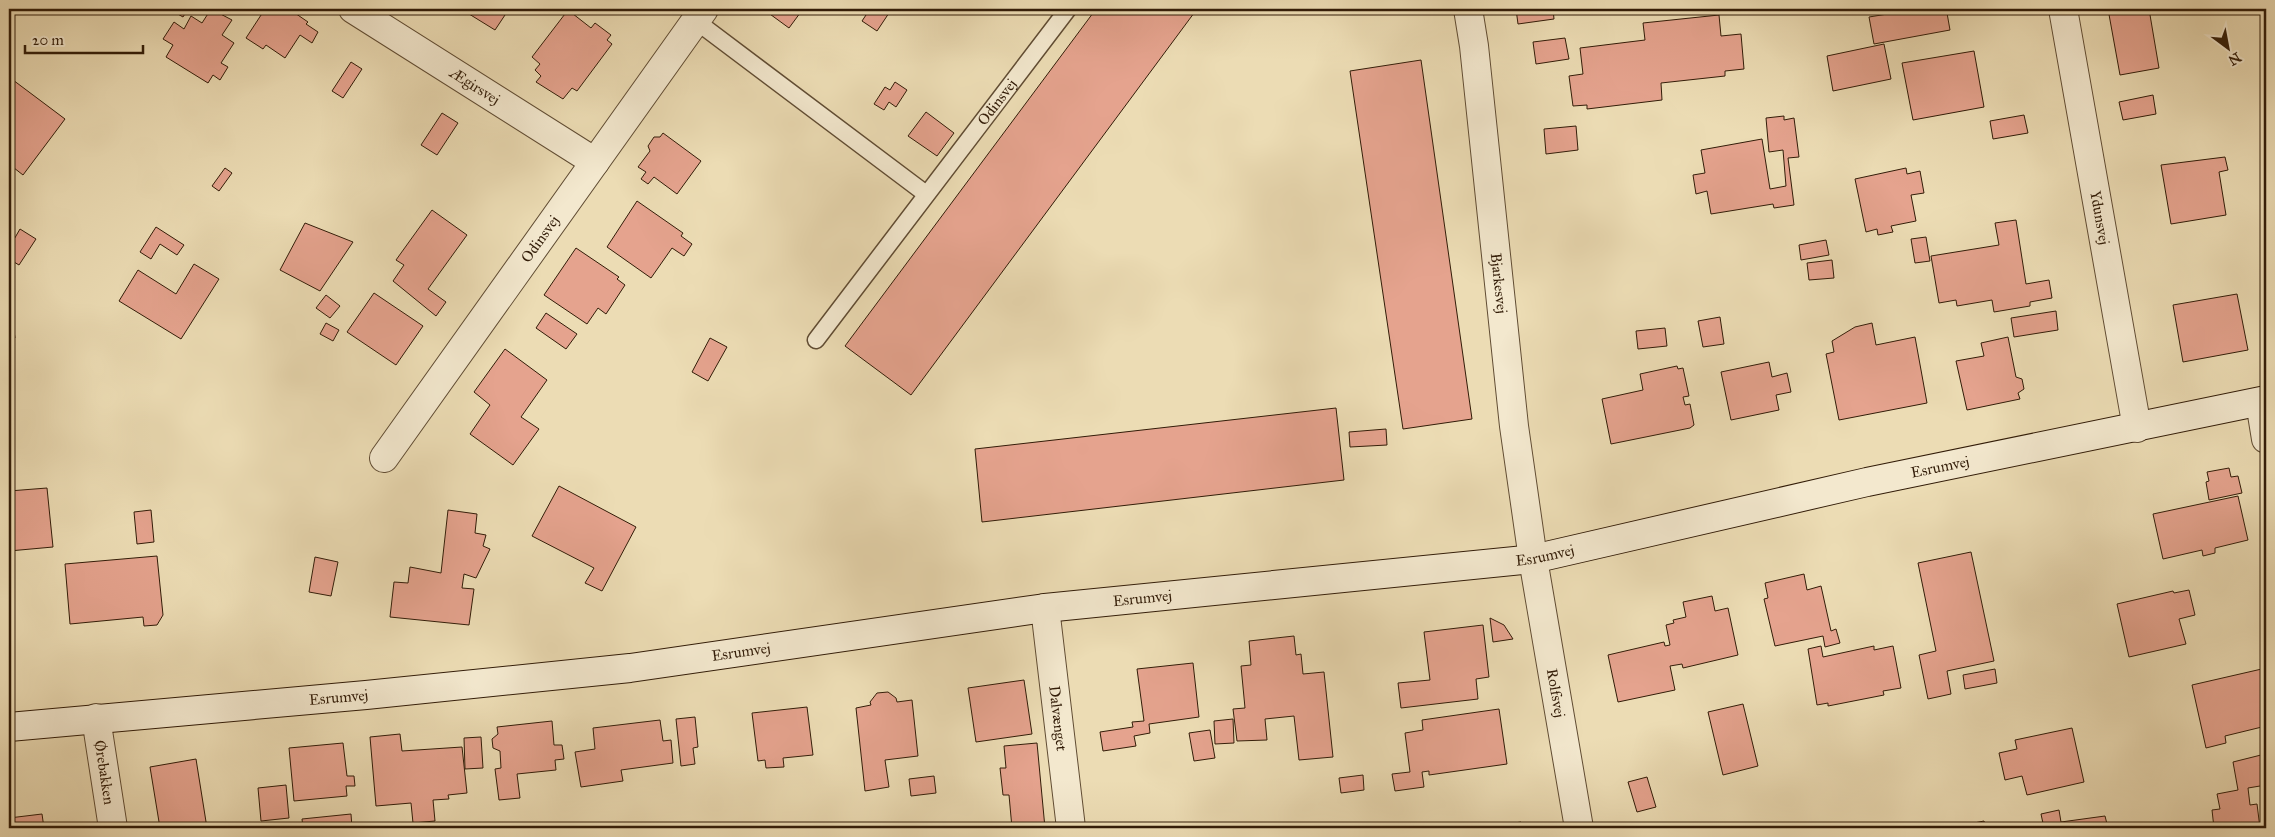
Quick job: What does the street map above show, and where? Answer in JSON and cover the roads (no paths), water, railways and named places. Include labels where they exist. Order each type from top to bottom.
[{"type":"street","name":"Ægirsvej","points":[[353,9],[595,162]]},
{"type":"street","name":"Bjarkesvej","points":[[1468,9],[1514,426],[1533,558]]},
{"type":"street","name":"Ydunsvej","points":[[2063,9],[2137,428]]},
{"type":"street","name":"Odinsvej","points":[[384,458],[700,15]]},
{"type":"street","name":"Esrumvej","points":[[9,727],[366,695],[630,668],[1046,608],[1533,558],[1867,482],[2263,401]]},
{"type":"street","points":[[2263,401],[2266,439]]},
{"type":"street","name":"Rolfsvej","points":[[1533,558],[1579,828]]},
{"type":"street","name":"Dalvænget","points":[[1046,608],[1071,828]]},
{"type":"street","name":"Ørebakken","points":[[96,718],[114,828]]},
{"type":"lane","name":"Odinsvej","points":[[816,340],[1068,9]]},
{"type":"lane","name":"Odinsvej","points":[[700,15],[926,194]]}]
